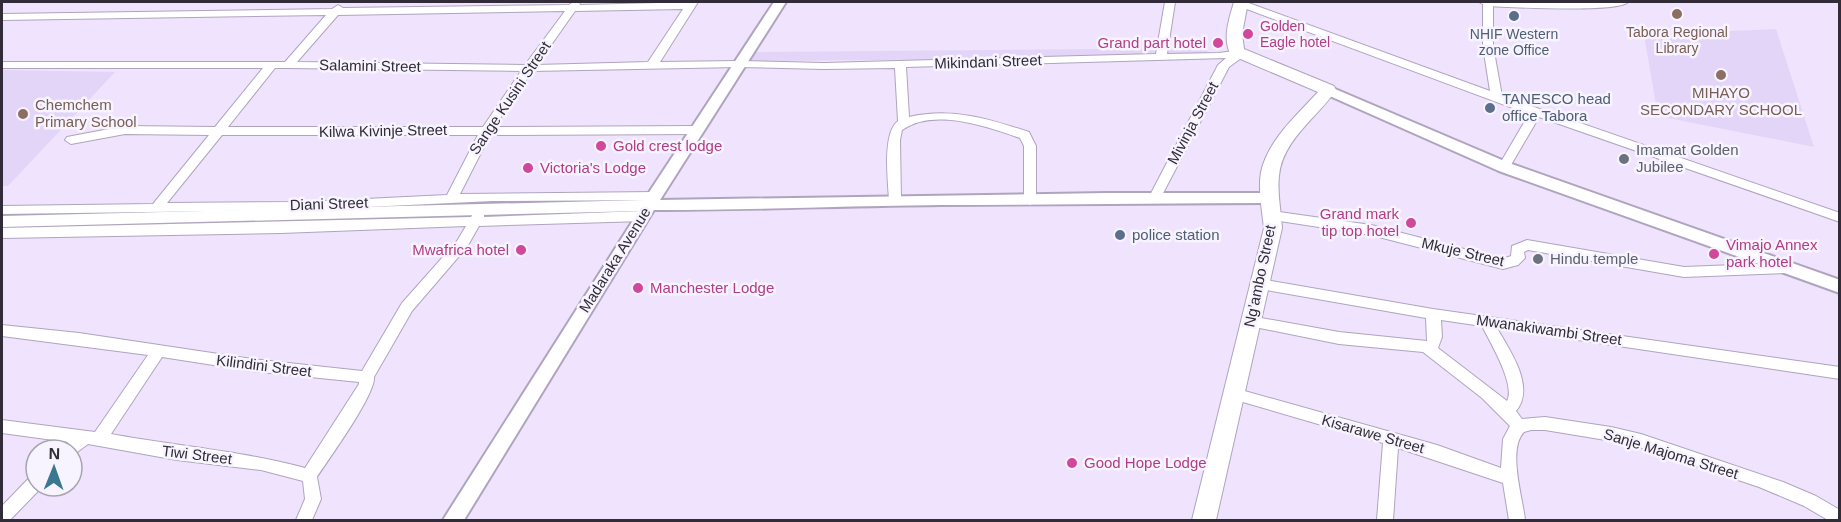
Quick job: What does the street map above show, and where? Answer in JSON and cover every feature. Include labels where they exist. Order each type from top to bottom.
[{"type":"highway","points":[[1241,2],[1235,44],[1239,54],[1328,90]]},
{"type":"highway","points":[[1487,2],[1621,2]]},
{"type":"highway","name":"Ng’ambo Street","points":[[1204,520],[1274,228],[1270,171],[1277,152],[1328,90]]},
{"type":"main road","name":"Madaraka Avenue","points":[[453,520],[696,130],[780,2]]},
{"type":"main road","points":[[1328,90],[1504,167],[1839,287]]},
{"type":"main road","points":[[2,222],[479,215],[650,206],[895,200],[1030,201],[1107,198],[1271,207]]},
{"type":"street","points":[[288,64],[344,2]]},
{"type":"street","points":[[1161,56],[1170,2]]},
{"type":"street","points":[[1241,2],[1536,112],[1839,218]]},
{"type":"street","points":[[1487,2],[1488,46],[1497,97]]},
{"type":"street","points":[[2,17],[692,4]]},
{"type":"street","points":[[651,67],[692,4]]},
{"type":"street","name":"Sange Kusini Street","points":[[451,199],[466,165],[487,130],[574,5]]},
{"type":"street","name":"Mikindani Street","points":[[739,64],[900,65],[1239,54]]},
{"type":"street","name":"Mivinja Street","points":[[1155,199],[1224,65],[1239,54]]},
{"type":"street","name":"Salamini Street","points":[[2,65],[288,64],[530,68],[739,64]]},
{"type":"street","points":[[156,208],[272,65]]},
{"type":"street","points":[[900,65],[904,123]]},
{"type":"street","points":[[1504,167],[1536,112]]},
{"type":"street","points":[[895,200],[894,140],[896,130],[904,123],[939,117],[975,118],[1025,135],[1030,146],[1030,201]]},
{"type":"street","name":"Kilwa Kivinje Street","points":[[71,140],[125,130],[696,130]]},
{"type":"street","name":"Diani Street","points":[[2,210],[303,206],[451,199],[650,206]]},
{"type":"street","name":"Mkuje Street","points":[[1271,207],[1503,264],[1513,262],[1518,258],[1517,249],[1527,245],[1684,272],[1785,268]]},
{"type":"street","points":[[2,234],[281,228],[479,215]]},
{"type":"street","points":[[304,520],[313,502],[315,490],[309,476],[361,396],[367,384],[366,377],[407,307],[462,244],[479,215]]},
{"type":"street","name":"Mwanakiwambi Street","points":[[1260,284],[1433,314],[1839,373]]},
{"type":"street","points":[[1250,321],[1339,338],[1427,347],[1432,345],[1435,337],[1433,314]]},
{"type":"street","points":[[1486,321],[1502,348],[1518,395],[1508,410]]},
{"type":"street","name":"Kilindini Street","points":[[2,330],[79,339],[158,352],[366,377]]},
{"type":"street","points":[[1427,347],[1452,369],[1508,410],[1520,427],[1514,431],[1510,442],[1510,478],[1517,520]]},
{"type":"street","points":[[84,443],[92,439],[158,352]]},
{"type":"street","name":"Kisarawe Street","points":[[1234,394],[1470,462],[1510,478]]},
{"type":"street","name":"Sanje Majoma Street","points":[[1520,427],[1538,423],[1617,434],[1759,480],[1803,499],[1839,519]]},
{"type":"street","name":"Tiwi Street","points":[[2,427],[261,463],[309,476]]},
{"type":"street","points":[[1385,520],[1391,439]]},
{"type":"street","points":[[2,517],[24,494]]},
{"type":"shaded area","name":"MIHAYO SECONDARY SCHOOL","points":[[1776,29],[1814,147],[1658,116],[1644,35]]},
{"type":"shaded area","points":[[1206,48],[1209,57],[749,61],[751,52]]},
{"type":"shaded area","points":[[2,70],[115,72],[8,186],[2,186]]},
{"type":"place","name":"Tabora Regional Library","points":[[1677,14]]},
{"type":"place","name":"NHIF Western zone Office","points":[[1514,16]]},
{"type":"place","name":"Golden Eagle hotel","points":[[1248,34]]},
{"type":"place","name":"Grand part hotel","points":[[1218,43]]},
{"type":"place","name":"MIHAYO SECONDARY SCHOOL","points":[[1721,75]]},
{"type":"place","name":"TANESCO head office Tabora","points":[[1490,108]]},
{"type":"place","name":"Chemchem Primary School","points":[[23,114]]},
{"type":"place","name":"Gold crest lodge","points":[[601,146]]},
{"type":"place","name":"Imamat Golden Jubilee","points":[[1624,159]]},
{"type":"place","name":"Victoria's Lodge","points":[[528,168]]},
{"type":"place","name":"Grand mark tip top hotel","points":[[1411,223]]},
{"type":"place","name":"police station","points":[[1120,235]]},
{"type":"place","name":"Mwafrica hotel","points":[[521,250]]},
{"type":"place","name":"Vimajo Annex park hotel","points":[[1714,254]]},
{"type":"place","name":"Hindu temple","points":[[1538,259]]},
{"type":"place","name":"Manchester Lodge","points":[[638,288]]},
{"type":"place","name":"Good Hope Lodge","points":[[1072,463]]}]
